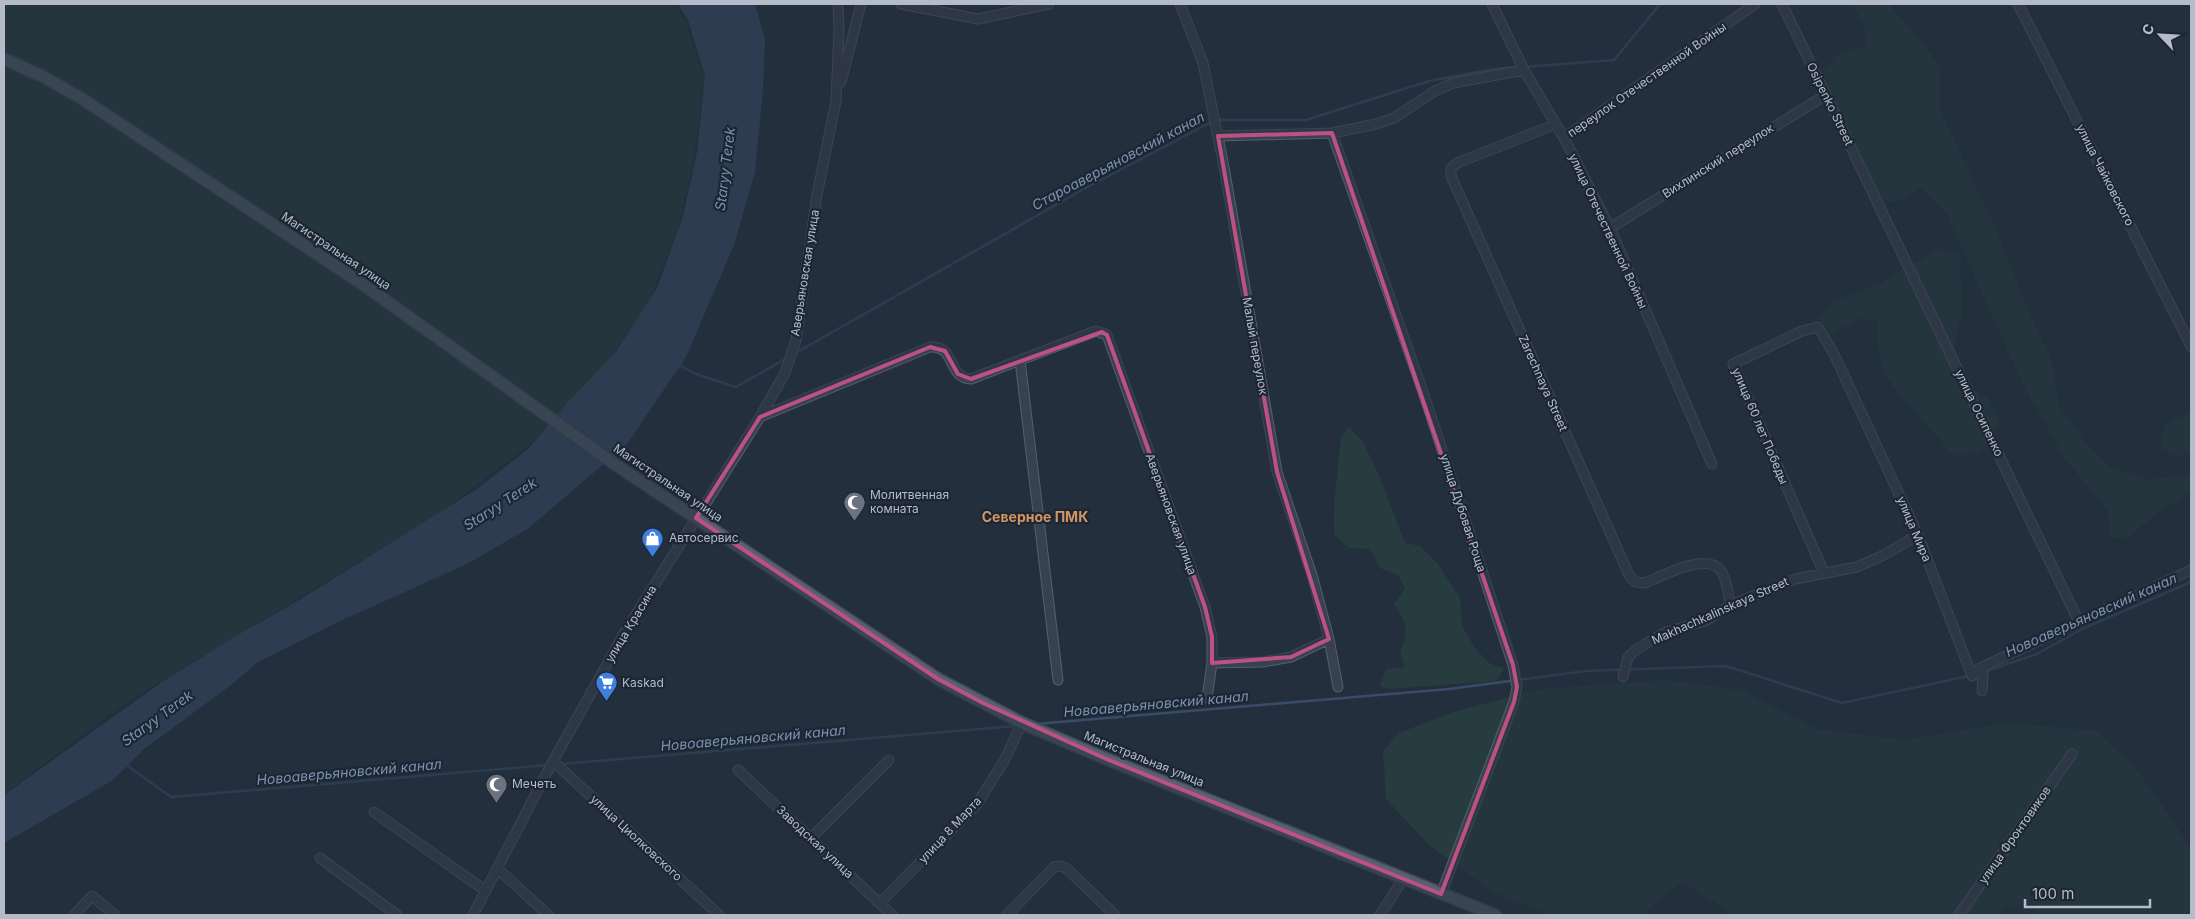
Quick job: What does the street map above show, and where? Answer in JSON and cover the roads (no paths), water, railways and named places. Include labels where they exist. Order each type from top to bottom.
[{"type":"main road","name":"Магистральная улица","points":[[4,58],[42,76],[81,98],[361,283],[616,465],[938,679],[1022,723],[1495,915]]},
{"type":"street","name":"Аверьяновская улица","points":[[696,518],[760,417],[785,373],[796,340],[817,195],[836,101],[839,30],[838,4]]},
{"type":"street","points":[[836,101],[861,4]]},
{"type":"street","points":[[901,4],[978,19],[1049,4]]},
{"type":"street","name":"Малый переулок","points":[[1180,4],[1203,63],[1218,136],[1277,472],[1312,575],[1329,639],[1338,687]]},
{"type":"street","name":"улица Отечественной Войны","points":[[1492,4],[1524,70],[1564,138],[1610,228],[1712,464]]},
{"type":"street","name":"переулок Отечественной Войны","points":[[1564,138],[1755,4]]},
{"type":"street","name":"Osipenko Street","points":[[1782,4],[2079,622]]},
{"type":"street","name":"улица Чайковского","points":[[2018,4],[2191,346]]},
{"type":"street","points":[[1218,136],[1332,133],[1394,118],[1435,91],[1453,83],[1524,70]]},
{"type":"street","name":"Вихлинский переулок","points":[[1610,228],[1826,95]]},
{"type":"street","name":"Zarechnaya Street","points":[[1556,124],[1457,163],[1451,169],[1451,176],[1630,577],[1636,582],[1645,583],[1695,564],[1707,562],[1716,566],[1722,572],[1731,605]]},
{"type":"street","name":"улица Дубовая Роща","points":[[1332,133],[1423,392],[1514,665],[1517,687],[1514,702],[1441,894]]},
{"type":"street","name":"улица 60 лет Победы","points":[[1824,573],[1732,364],[1802,331],[1818,327],[1834,354]]},
{"type":"street","name":"Аверьяновская улица","points":[[1020,360],[1096,331],[1106,335],[1205,607],[1212,637],[1212,662],[1207,698]]},
{"type":"street","points":[[760,417],[930,347],[938,346],[945,351],[958,374],[964,378],[971,379],[1020,360],[1058,680]]},
{"type":"street","name":"улица Мира","points":[[1834,354],[1918,535],[1972,676],[1980,668]]},
{"type":"street","name":"улица Красина","points":[[473,915],[554,761],[625,632],[696,518]]},
{"type":"street","name":"Makhachkalinskaya Street","points":[[1623,677],[1628,657],[1637,649],[1666,632],[1705,621],[1731,605],[1795,579],[1856,567],[1884,555],[1918,535]]},
{"type":"street","points":[[1982,691],[1983,675],[1980,668],[2191,570]]},
{"type":"street","points":[[1212,662],[1263,662],[1291,657],[1329,639]]},
{"type":"street","name":"улица 8 Марта","points":[[880,903],[977,804],[1004,761],[1022,723]]},
{"type":"street","name":"улица Фронтовиков","points":[[1959,915],[2072,754]]},
{"type":"street","points":[[811,838],[889,760]]},
{"type":"street","name":"улица Циолковского","points":[[554,761],[719,915]]},
{"type":"street","name":"Заводская улица","points":[[738,770],[892,915]]},
{"type":"street","points":[[374,812],[486,891]]},
{"type":"street","points":[[320,858],[397,915]]},
{"type":"street","points":[[1008,915],[1054,867],[1060,866],[1066,868],[1116,915]]},
{"type":"street","points":[[497,868],[548,915]]},
{"type":"street","points":[[1380,915],[1403,879]]},
{"type":"street","points":[[74,915],[92,896],[115,915]]},
{"type":"water","name":"Staryy Terek","points":[[678,4],[755,4],[765,39],[763,89],[755,172],[734,245],[686,357],[627,444],[529,528],[469,563],[336,623],[258,662],[231,685],[143,750],[113,780],[4,843],[4,795],[162,682],[236,636],[301,599],[477,489],[528,449],[568,402],[616,352],[657,288],[683,216],[697,152],[705,76],[688,20]]},
{"type":"waterway","name":"Староаверьяновский канал","points":[[1524,67],[1614,60],[1660,4]]},
{"type":"waterway","name":"Староаверьяновский канал","points":[[794,354],[1082,190],[1215,120],[1306,120],[1429,81],[1494,69],[1516,67]]},
{"type":"waterway","name":"Староаверьяновский канал","points":[[679,365],[696,374],[736,387],[787,358]]},
{"type":"waterway","name":"Новоаверьяновский канал","points":[[1984,672],[2037,654],[2082,629],[2191,582]]},
{"type":"waterway","name":"Новоаверьяновский канал","points":[[1036,724],[1449,689],[1586,671],[1726,666],[1842,703],[1969,676]]},
{"type":"waterway","name":"Новоаверьяновский канал","points":[[561,764],[1016,726]]},
{"type":"waterway","name":"Новоаверьяновский канал","points":[[125,764],[171,797],[548,765]]},
{"type":"place","name":"Молитвенная комната","points":[[854,521]]},
{"type":"place","name":"Автосервис","points":[[653,557]]},
{"type":"place","name":"Kaskad","points":[[606,702]]},
{"type":"place","name":"Мечеть","points":[[496,803]]},
{"type":"district","name":"Северное ПМК","points":[[1035,517]]}]
